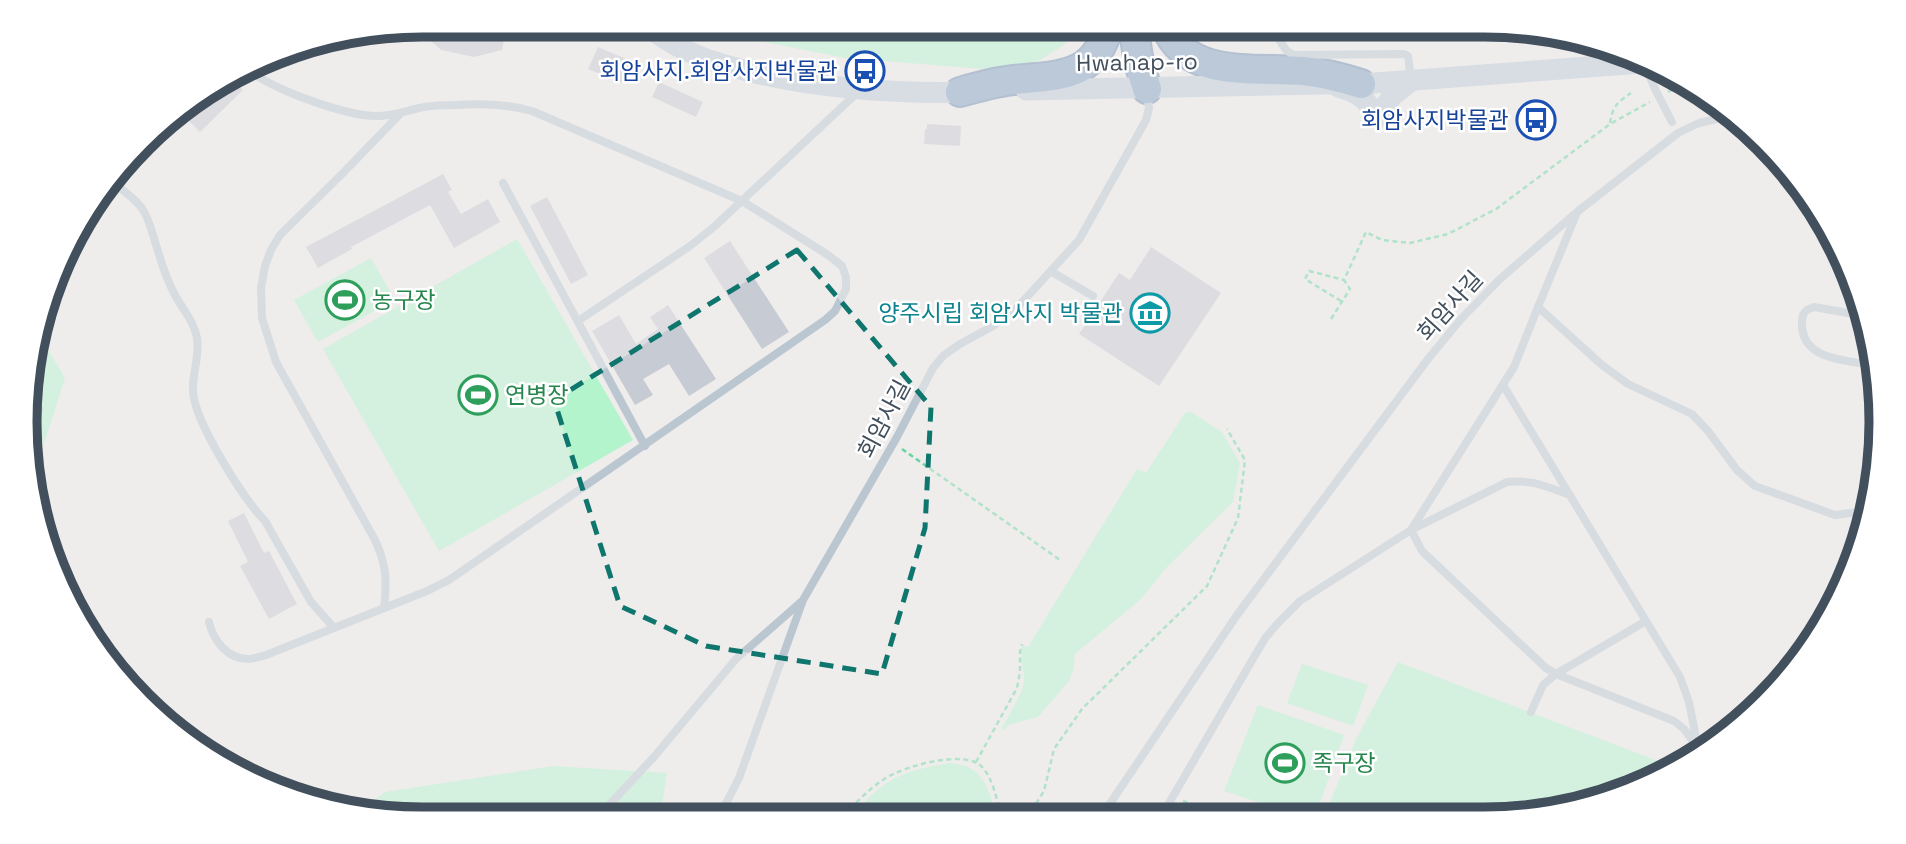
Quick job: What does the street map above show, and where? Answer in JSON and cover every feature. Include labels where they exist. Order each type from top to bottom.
[{"type":"highway","points":[[960,92],[1009,80],[1051,77],[1071,72],[1089,61],[1100,49],[1104,37]]},
{"type":"highway","points":[[1135,37],[1147,89]]},
{"type":"highway","points":[[1147,89],[1150,72],[1149,37]]},
{"type":"highway","points":[[1172,37],[1181,50],[1206,63],[1250,70],[1320,73],[1361,83]]},
{"type":"main road","name":"Hwahap-ro","points":[[661,37],[681,49],[723,65],[800,82],[862,89],[960,92],[1326,85],[1627,64]]},
{"type":"main road","points":[[1326,85],[1359,95],[1378,118],[1392,96],[1411,81]]},
{"type":"lane","points":[[1277,37],[1293,55],[1404,54],[1408,56],[1411,81]]},
{"type":"lane","points":[[1648,73],[1678,133]]},
{"type":"lane","points":[[209,622],[216,641],[228,652],[249,659],[266,655],[449,580],[825,320],[835,311],[846,289],[842,266],[742,201],[532,111],[502,104],[473,104],[426,106],[400,114],[375,116],[327,106],[271,84],[256,74]]},
{"type":"lane","points":[[578,321],[690,246],[862,89]]},
{"type":"lane","name":"회암사길","points":[[724,807],[739,778],[803,600],[894,443],[933,368],[944,355],[1015,310],[1052,272],[1085,232],[1146,120],[1149,108],[1147,89]]},
{"type":"lane","points":[[384,608],[387,581],[383,559],[276,362],[262,318],[261,288],[265,265],[280,235],[400,114]]},
{"type":"lane","name":"회암사길","points":[[1108,807],[1237,615],[1428,359],[1461,319],[1500,279],[1577,212],[1678,133],[1699,122],[1721,118]]},
{"type":"lane","points":[[503,183],[645,446]]},
{"type":"lane","points":[[117,185],[144,211],[174,294],[193,323],[197,340],[193,391],[199,417],[225,464],[255,511],[265,521],[311,602],[334,628]]},
{"type":"lane","points":[[1411,530],[1514,367],[1577,212]]},
{"type":"lane","points":[[1052,272],[1093,296]]},
{"type":"lane","points":[[1538,307],[1602,365],[1628,383],[1692,414],[1708,430],[1737,470],[1755,486],[1835,515],[1858,512]]},
{"type":"lane","points":[[1854,314],[1814,307],[1808,309],[1802,316],[1802,335],[1808,345],[1823,356],[1865,364]]},
{"type":"lane","points":[[1503,384],[1680,677],[1689,702],[1698,742]]},
{"type":"lane","points":[[1167,807],[1266,637],[1300,601],[1411,530],[1507,482],[1523,480],[1570,495]]},
{"type":"lane","points":[[1411,530],[1422,551],[1546,668],[1674,721],[1695,744]]},
{"type":"lane","points":[[607,807],[653,758],[736,659],[803,600]]},
{"type":"lane","points":[[1531,712],[1543,685],[1556,674],[1646,621]]},
{"type":"path","points":[[1658,94],[1675,87]]},
{"type":"path","points":[[1610,124],[1613,108],[1631,93]]},
{"type":"path","points":[[1344,280],[1366,232],[1382,240],[1410,243],[1448,234],[1496,209],[1610,124],[1650,103]]},
{"type":"path","points":[[1331,319],[1350,289],[1344,280],[1309,271],[1305,279],[1341,301]]},
{"type":"path","points":[[1034,807],[1044,791],[1054,749],[1082,709],[1207,586],[1238,518],[1241,495],[1245,460],[1227,429]]},
{"type":"path","points":[[894,443],[1060,559]]},
{"type":"path","points":[[976,762],[1017,688],[1022,644]]},
{"type":"path","points":[[852,807],[881,782],[900,771],[912,766],[959,758],[976,762],[983,768],[998,807]]},
{"type":"path","points":[[1172,798],[1199,807]]},
{"type":"highlighted area","points":[[797,250],[931,407],[925,528],[882,674],[706,646],[620,606],[554,400]]},
{"type":"green space","points":[[740,37],[1070,37],[1064,45],[1020,72],[845,58]]},
{"type":"green space","name":"연병장","points":[[517,239],[633,440],[439,551],[323,349]]},
{"type":"green space","name":"농구장","points":[[371,258],[395,300],[318,342],[294,300]]},
{"type":"green space","points":[[45,344],[65,378],[39,459],[38,397]]},
{"type":"green space","points":[[1191,412],[1222,432],[1240,463],[1233,502],[1167,567],[1140,600],[1075,654],[1069,681],[1038,717],[1009,725],[1003,731],[1002,728],[1024,684],[1022,645],[1028,647],[1137,469],[1146,473],[1185,413]]},
{"type":"green space","points":[[1398,662],[1664,763],[1608,787],[1534,804],[1484,807],[1328,807],[1356,739]]},
{"type":"green space","points":[[1302,664],[1368,685],[1353,726],[1287,703]]},
{"type":"green space","name":"족구장","points":[[1258,705],[1344,735],[1319,807],[1273,807],[1224,791]]},
{"type":"green space","points":[[950,763],[970,768],[988,788],[993,807],[860,807],[897,777]]},
{"type":"green space","points":[[553,766],[667,773],[662,807],[422,807],[370,804],[385,792]]},
{"type":"building","points":[[427,37],[504,37],[502,50],[474,57],[441,50]]},
{"type":"building","points":[[598,47],[631,61],[622,83],[588,69]]},
{"type":"building","points":[[659,82],[703,102],[696,117],[652,97]]},
{"type":"building","points":[[236,84],[243,90],[200,132],[185,117]]},
{"type":"building","points":[[927,124],[961,126],[960,146],[924,144]]},
{"type":"building","points":[[443,174],[452,190],[448,192],[461,214],[488,199],[500,222],[454,248],[430,205],[351,247],[352,249],[318,268],[306,247]]},
{"type":"building","points":[[547,197],[588,275],[571,284],[530,206]]},
{"type":"building","points":[[730,241],[789,332],[762,349],[704,258]]},
{"type":"building","name":"양주시립 회암사지 박물관","points":[[1151,247],[1221,293],[1159,386],[1079,334],[1119,273],[1130,280]]},
{"type":"building","points":[[668,305],[716,379],[689,396],[669,364],[643,379],[653,395],[635,405],[592,331],[619,315],[636,344],[658,329],[650,317]]},
{"type":"building","points":[[244,513],[264,553],[269,551],[297,604],[269,619],[240,566],[248,562],[228,521]]},
{"type":"place","name":"회암사지.회암사지박물관","points":[[865,71]]},
{"type":"place","name":"회암사지박물관","points":[[1536,120]]},
{"type":"place","name":"농구장","points":[[345,300]]},
{"type":"place","name":"양주시립 회암사지 박물관","points":[[1150,313]]},
{"type":"place","name":"연병장","points":[[478,395]]},
{"type":"place","name":"족구장","points":[[1285,763]]}]
